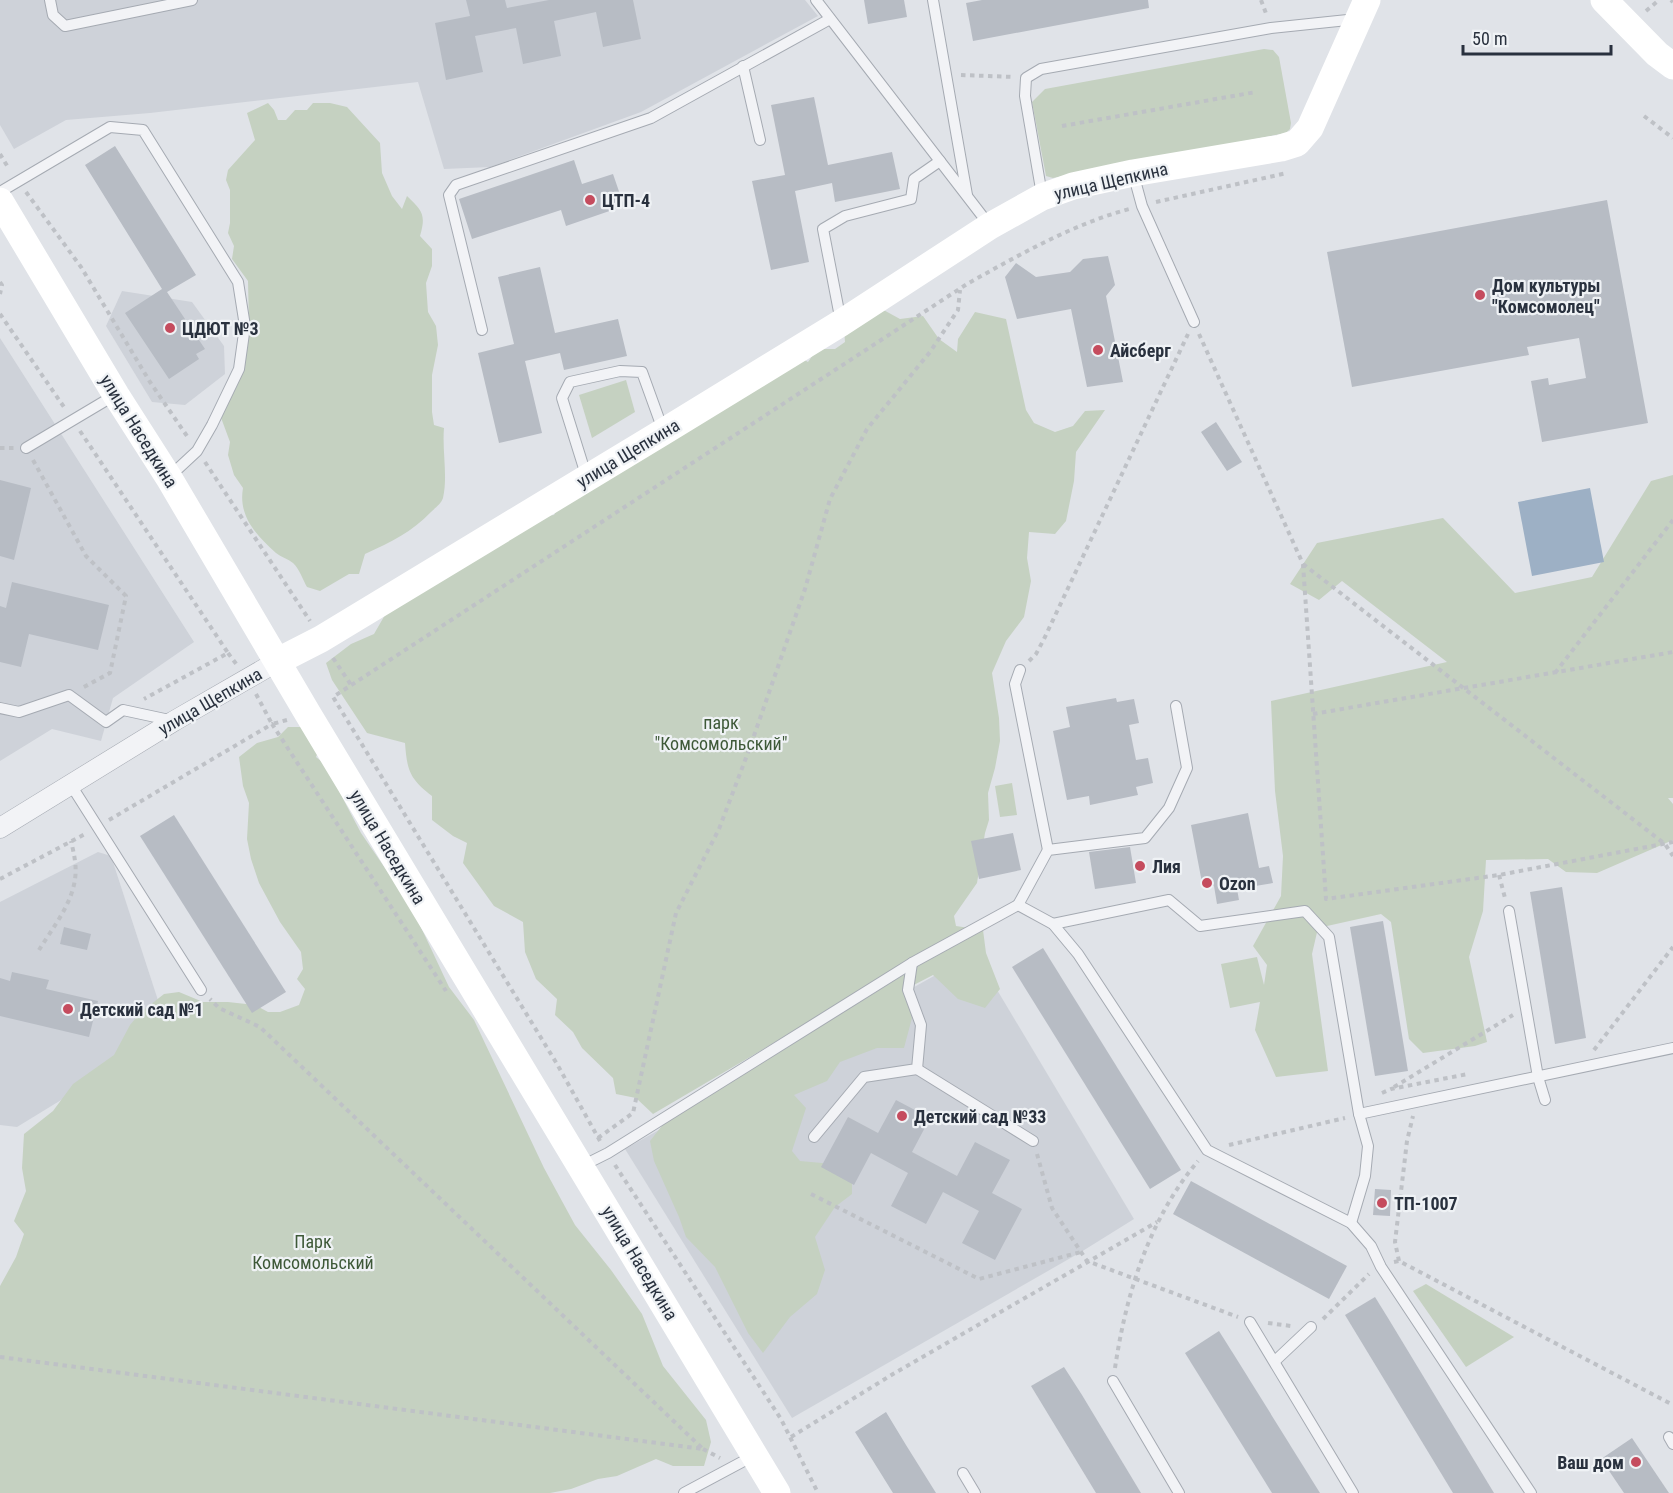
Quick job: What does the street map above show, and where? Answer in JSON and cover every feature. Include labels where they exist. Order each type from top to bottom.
[{"type":"main road","points":[[1604,0],[1628,26],[1673,66]]},
{"type":"main road","points":[[1284,160],[1310,128],[1364,9]]},
{"type":"main road","name":"улица Щепкина","points":[[278,661],[321,639],[663,432],[841,323],[990,226],[1042,197],[1073,186],[1133,173],[1284,160]]},
{"type":"main road","name":"улица Наседкина","points":[[0,201],[777,1493]]},
{"type":"street","name":"улица Щепкина","points":[[0,828],[174,721],[278,661]]},
{"type":"lane","points":[[50,0],[53,15],[65,26],[192,0]]},
{"type":"lane","points":[[816,0],[990,226]]},
{"type":"lane","points":[[933,0],[968,198]]},
{"type":"lane","points":[[1042,197],[1025,96],[1026,78],[1041,69],[1364,9]]},
{"type":"lane","points":[[482,330],[449,195],[456,185],[651,118],[830,19]]},
{"type":"lane","points":[[743,66],[760,140]]},
{"type":"lane","points":[[0,192],[110,127],[143,130],[238,282],[245,326],[238,369],[197,451],[168,478]]},
{"type":"lane","points":[[841,323],[823,229],[845,216],[910,199],[914,179],[940,162]]},
{"type":"lane","points":[[1133,173],[1142,206],[1194,322]]},
{"type":"lane","points":[[587,478],[562,398],[570,382],[620,371],[642,372],[663,432]]},
{"type":"lane","points":[[27,448],[72,419],[116,395]]},
{"type":"lane","points":[[582,1166],[608,1153],[912,963],[1018,905],[1048,850],[1015,684],[1020,670]]},
{"type":"lane","points":[[0,708],[19,712],[69,695],[106,722],[123,710],[174,721]]},
{"type":"lane","points":[[1048,850],[1145,838],[1169,808],[1187,768],[1176,706]]},
{"type":"lane","points":[[71,785],[201,990]]},
{"type":"lane","points":[[1053,924],[1169,900],[1200,926],[1305,911],[1329,937],[1359,1114],[1368,1146],[1362,1188],[1351,1223]]},
{"type":"lane","points":[[1018,905],[1053,924],[1078,954],[1207,1150],[1351,1223],[1371,1246],[1381,1267],[1531,1493]]},
{"type":"lane","points":[[1509,911],[1538,1077],[1545,1100]]},
{"type":"lane","points":[[912,963],[908,990],[921,1025],[917,1069]]},
{"type":"lane","points":[[1359,1114],[1673,1048]]},
{"type":"lane","points":[[814,1137],[864,1077],[917,1069],[1033,1142]]},
{"type":"lane","points":[[1250,1322],[1353,1493]]},
{"type":"lane","points":[[1275,1361],[1311,1327]]},
{"type":"lane","points":[[1113,1381],[1179,1493]]},
{"type":"lane","points":[[684,1493],[755,1455]]},
{"type":"lane","points":[[963,1473],[975,1493]]},
{"type":"path","points":[[945,75],[1026,78]]},
{"type":"path","points":[[1062,126],[1256,92]]},
{"type":"path","points":[[1644,116],[1673,138]]},
{"type":"path","points":[[0,154],[81,267],[150,382],[351,685]]},
{"type":"path","points":[[818,1493],[781,1419],[598,1138],[557,1064],[333,697],[960,289],[1023,252],[1104,216],[1284,160]]},
{"type":"path","points":[[0,282],[2,285],[0,294]]},
{"type":"path","points":[[598,1138],[633,1113],[676,913],[719,830],[805,590],[830,499],[867,429],[930,352],[958,310],[960,289]]},
{"type":"path","points":[[0,314],[228,653],[123,710]]},
{"type":"path","points":[[1194,322],[1303,564],[1326,899],[1499,875],[1673,842]]},
{"type":"path","points":[[1036,654],[1194,322]]},
{"type":"path","points":[[0,448],[27,448],[86,556],[126,596],[110,673],[69,695]]},
{"type":"path","points":[[1554,673],[1673,520]]},
{"type":"path","points":[[1303,564],[1665,844],[1673,856]]},
{"type":"path","points":[[1313,714],[1673,652]]},
{"type":"path","points":[[0,879],[97,827],[272,724],[447,994]]},
{"type":"path","points":[[39,951],[70,899],[76,864],[71,841]]},
{"type":"path","points":[[1499,875],[1509,911]]},
{"type":"path","points":[[1592,1053],[1673,947]]},
{"type":"path","points":[[0,1357],[703,1449],[260,1027],[219,1008],[201,990]]},
{"type":"path","points":[[1391,1089],[1526,1007]]},
{"type":"path","points":[[1399,1261],[1395,1242],[1396,1231],[1407,1142],[1416,1102]]},
{"type":"path","points":[[1113,1381],[1117,1351],[1134,1279],[1157,1222],[1185,1176],[1207,1150],[1359,1114]]},
{"type":"path","points":[[1033,1142],[1052,1208],[1087,1261],[1250,1322],[1311,1327]]},
{"type":"path","points":[[811,1194],[978,1279],[1081,1252]]},
{"type":"path","points":[[790,1437],[893,1374],[1157,1222]]},
{"type":"path","points":[[1330,1313],[1365,1277],[1381,1267],[1399,1261],[1673,1404]]},
{"type":"shaded area","points":[[0,0],[805,0],[818,16],[641,112],[490,167],[444,169],[418,82],[150,113],[66,120],[14,149],[0,125]]},
{"type":"shaded area","points":[[122,291],[192,302],[224,346],[225,374],[185,405],[152,402],[106,326]]},
{"type":"shaded area","points":[[0,338],[194,642],[113,698],[101,741],[52,729],[0,761]]},
{"type":"shaded area","points":[[98,852],[111,856],[169,1034],[17,1127],[0,1125],[0,902]]},
{"type":"shaded area","points":[[975,953],[1134,1219],[1081,1252],[792,1418],[625,1149]]},
{"type":"green space","points":[[1264,49],[1273,50],[1279,57],[1291,123],[1286,133],[1053,178],[1046,176],[1032,102],[1045,89]]},
{"type":"green space","points":[[268,103],[278,120],[286,120],[295,110],[307,110],[313,103],[330,103],[347,107],[380,143],[382,173],[392,196],[402,209],[407,196],[417,206],[423,218],[420,236],[432,249],[432,266],[426,283],[428,312],[436,326],[438,345],[432,375],[432,412],[434,425],[444,428],[443,498],[424,519],[409,531],[365,554],[359,574],[349,574],[320,591],[307,587],[295,565],[276,553],[250,524],[243,507],[243,488],[234,475],[228,455],[230,442],[220,415],[249,326],[248,281],[232,259],[234,246],[228,233],[230,190],[226,180],[228,170],[255,140],[247,113]]},
{"type":"green space","name":"парк \"Комсомольский\"","points":[[869,302],[900,319],[923,316],[939,339],[957,352],[958,339],[975,312],[1006,319],[1026,410],[1034,423],[1055,432],[1073,426],[1085,411],[1105,410],[1076,452],[1074,481],[1066,521],[1055,534],[1029,532],[1027,558],[1031,581],[1024,617],[1006,641],[992,673],[1000,741],[988,793],[989,820],[977,883],[954,916],[956,926],[969,928],[653,1114],[636,1098],[616,1094],[613,1078],[582,1048],[573,1032],[555,1015],[557,999],[536,979],[525,952],[523,922],[494,906],[463,863],[467,843],[453,836],[432,820],[432,796],[411,774],[405,743],[367,733],[332,680],[326,663],[351,644],[374,634],[397,594],[525,518],[554,515],[565,495],[796,355],[808,362],[817,349],[835,349],[845,342],[844,329]]},
{"type":"green space","points":[[626,380],[635,412],[592,438],[579,395]]},
{"type":"green space","points":[[1673,475],[1673,798],[1668,798],[1673,804],[1673,840],[1597,873],[1566,872],[1548,859],[1486,860],[1483,911],[1469,957],[1487,1042],[1475,1046],[1423,1053],[1409,1039],[1391,922],[1381,914],[1318,928],[1312,954],[1328,1071],[1276,1077],[1255,1030],[1260,1002],[1230,1008],[1221,964],[1257,957],[1264,985],[1267,965],[1253,946],[1281,896],[1283,856],[1275,791],[1271,701],[1447,662],[1342,581],[1319,600],[1290,584],[1317,543],[1443,518],[1515,593],[1592,577],[1651,481]]},
{"type":"green space","name":"Парк Комсомольский","points":[[288,727],[311,727],[320,747],[316,757],[332,770],[340,793],[361,833],[411,906],[449,987],[474,1020],[544,1168],[575,1225],[642,1314],[663,1366],[706,1420],[711,1442],[704,1466],[673,1466],[656,1459],[617,1476],[550,1493],[0,1493],[0,1286],[16,1257],[24,1234],[14,1221],[26,1191],[22,1168],[24,1134],[53,1111],[73,1084],[114,1055],[130,1025],[141,1012],[164,994],[179,992],[203,1002],[255,1005],[268,1012],[280,1012],[299,1005],[305,989],[297,979],[303,969],[301,952],[280,922],[259,883],[251,859],[247,839],[249,803],[243,786],[239,757],[257,743],[278,737]]},
{"type":"green space","points":[[1012,783],[1017,815],[1000,817],[995,786]]},
{"type":"green space","points":[[978,929],[983,930],[986,953],[1000,989],[985,1008],[958,999],[933,975],[906,989],[912,1018],[904,1048],[877,1048],[840,1062],[827,1081],[794,1095],[806,1108],[792,1151],[800,1161],[833,1164],[852,1171],[852,1194],[835,1207],[815,1237],[825,1270],[817,1294],[790,1317],[763,1353],[748,1333],[715,1267],[686,1237],[654,1161],[650,1141],[665,1122]]},
{"type":"green space","points":[[1426,1284],[1514,1337],[1466,1367],[1413,1291]]},
{"type":"water","points":[[1590,488],[1604,562],[1532,576],[1518,502]]},
{"type":"building","points":[[466,0],[505,0],[507,8],[549,0],[633,0],[641,39],[603,47],[596,12],[554,21],[561,56],[523,64],[516,28],[475,36],[483,72],[446,80],[435,23],[470,16]]},
{"type":"building","points":[[864,0],[904,0],[907,17],[868,24]]},
{"type":"building","points":[[982,0],[1148,0],[1149,8],[973,41],[966,3]]},
{"type":"building","points":[[814,97],[828,165],[892,152],[900,189],[835,202],[832,183],[795,191],[809,262],[771,270],[752,181],[785,175],[771,105]]},
{"type":"building","points":[[115,146],[196,275],[167,292],[205,349],[196,354],[199,359],[169,379],[125,313],[162,289],[85,165]]},
{"type":"building","points":[[574,160],[582,184],[613,174],[624,206],[566,226],[561,210],[472,239],[459,199]]},
{"type":"building","name":"Дом культуры \"Комсомолец\"","points":[[1607,200],[1648,423],[1542,442],[1531,381],[1548,378],[1549,385],[1586,378],[1579,338],[1527,347],[1529,355],[1352,387],[1327,252]]},
{"type":"building","name":"Айсберг","points":[[1108,256],[1115,285],[1106,296],[1123,382],[1087,387],[1071,309],[1017,319],[1005,277],[1016,263],[1036,277],[1070,272],[1083,259]]},
{"type":"building","points":[[540,267],[555,333],[618,319],[627,356],[564,370],[560,353],[525,361],[542,433],[499,443],[478,353],[514,344],[498,277]]},
{"type":"building","points":[[1216,422],[1242,462],[1227,471],[1201,432]]},
{"type":"building","points":[[0,480],[31,488],[14,560],[0,556]]},
{"type":"building","points":[[12,582],[109,605],[98,650],[29,634],[21,667],[0,662],[0,606],[6,608]]},
{"type":"building","points":[[1116,698],[1117,702],[1134,699],[1139,723],[1129,725],[1136,760],[1148,758],[1153,783],[1136,787],[1138,795],[1090,805],[1089,796],[1067,800],[1053,731],[1070,727],[1066,707]]},
{"type":"building","points":[[1248,813],[1259,868],[1269,866],[1273,883],[1237,889],[1239,900],[1217,904],[1214,886],[1203,888],[1191,825]]},
{"type":"building","points":[[174,815],[286,992],[252,1013],[140,836]]},
{"type":"building","points":[[1013,833],[1021,870],[979,879],[971,841]]},
{"type":"building","points":[[1130,847],[1136,883],[1095,889],[1089,852]]},
{"type":"building","points":[[1562,887],[1586,1038],[1555,1044],[1530,892]]},
{"type":"building","points":[[1383,921],[1408,1071],[1375,1076],[1350,927]]},
{"type":"building","points":[[64,927],[91,934],[87,950],[60,944]]},
{"type":"building","points":[[1043,948],[1181,1170],[1150,1189],[1012,967]]},
{"type":"building","points":[[12,972],[49,980],[46,989],[98,1001],[89,1037],[0,1016],[0,978],[10,981]]},
{"type":"building","points":[[896,1100],[930,1118],[912,1152],[957,1176],[975,1142],[1010,1160],[992,1193],[1022,1209],[995,1260],[962,1243],[979,1211],[943,1192],[926,1224],[891,1206],[908,1173],[871,1153],[854,1185],[821,1167],[848,1117],[878,1133]]},
{"type":"building","points":[[1191,1181],[1347,1266],[1329,1299],[1173,1214]]},
{"type":"building","name":"ТП-1007","points":[[1375,1189],[1391,1190],[1390,1216],[1373,1215]]},
{"type":"building","points":[[1375,1297],[1494,1493],[1453,1493],[1345,1315]]},
{"type":"building","points":[[1219,1331],[1320,1493],[1272,1493],[1185,1353]]},
{"type":"building","points":[[1064,1367],[1141,1493],[1096,1493],[1031,1386]]},
{"type":"building","points":[[886,1412],[936,1493],[893,1493],[855,1432]]},
{"type":"building","points":[[1632,1438],[1669,1493],[1624,1493],[1601,1459]]},
{"type":"place","name":"ЦТП-4","points":[[590,200]]},
{"type":"place","name":"Дом культуры \"Комсомолец\"","points":[[1480,295]]},
{"type":"place","name":"ЦДЮТ №3","points":[[170,328]]},
{"type":"place","name":"Айсберг","points":[[1098,350]]},
{"type":"place","name":"Лия","points":[[1140,866]]},
{"type":"place","name":"Ozon","points":[[1207,883]]},
{"type":"place","name":"Детский сад №1","points":[[68,1009]]},
{"type":"place","name":"Детский сад №33","points":[[902,1116]]},
{"type":"place","name":"ТП-1007","points":[[1382,1203]]},
{"type":"place","name":"Ваш дом","points":[[1636,1462]]}]
